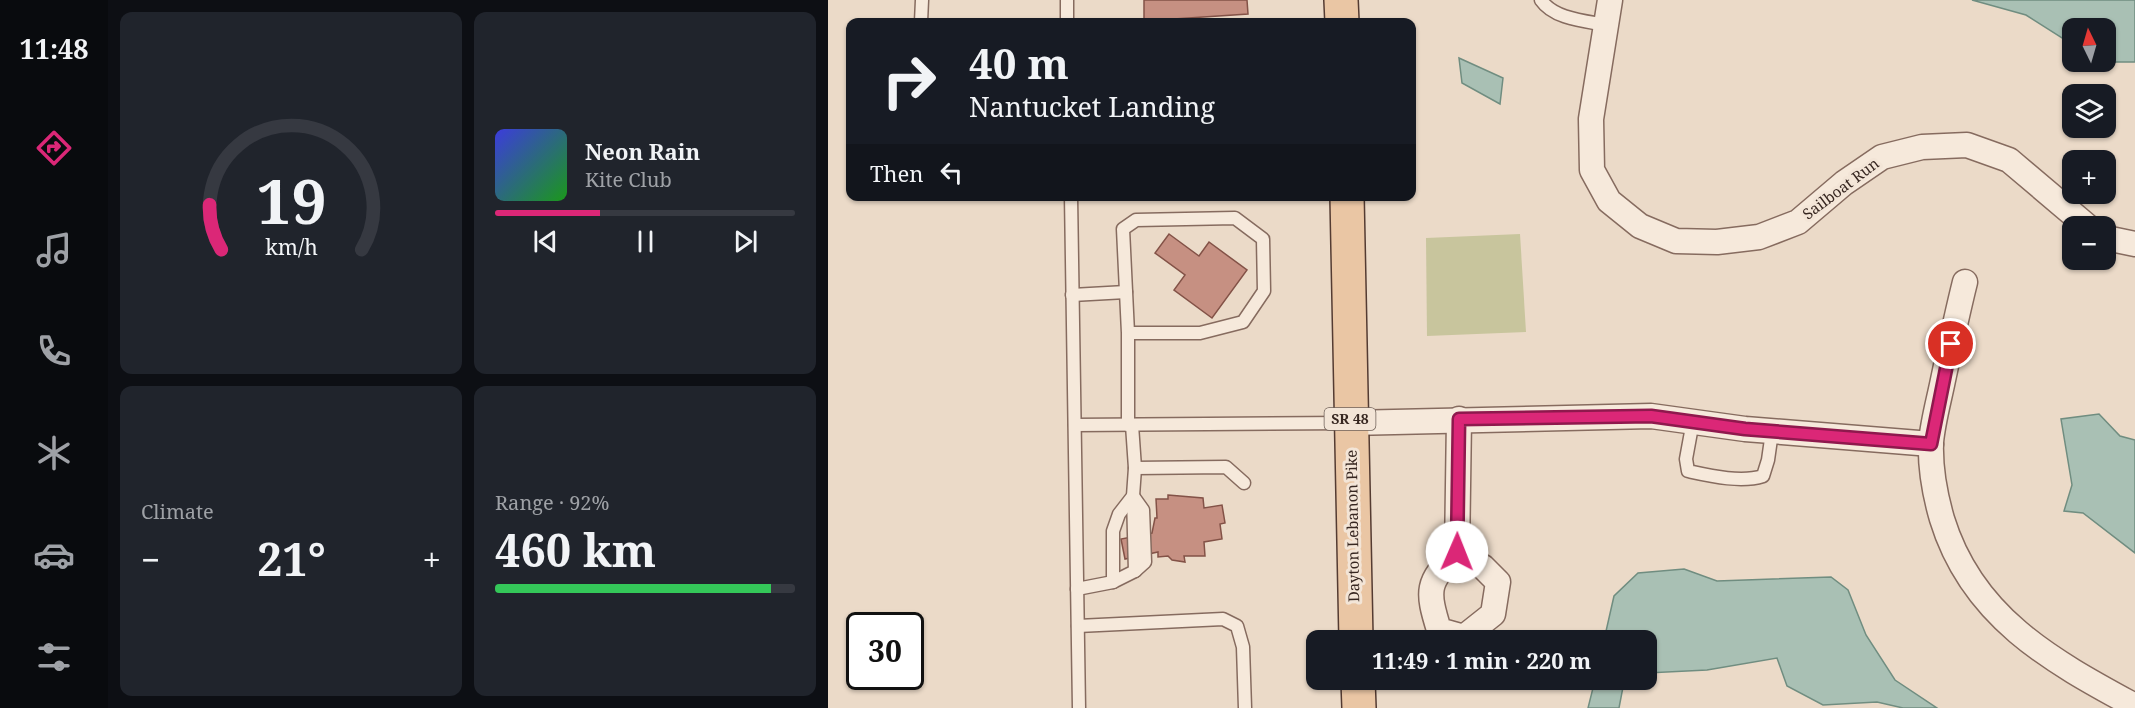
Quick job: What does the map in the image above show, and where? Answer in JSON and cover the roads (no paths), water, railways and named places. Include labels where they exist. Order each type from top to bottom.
[{"type":"main road","points":[[1341,0],[1342,18]]},
{"type":"main road","name":"Dayton Lebanon Pike","points":[[1347,201],[1356,630]]},
{"type":"main road","points":[[1358,690],[1359,708]]},
{"type":"street","name":"Sailboat Run","points":[[1610,0],[1591,119],[1592,170],[1609,201],[1640,226],[1676,241],[1717,242],[1760,237],[1798,222],[1844,183],[1882,157],[1922,147],[1967,146],[2009,160],[2074,216]]},
{"type":"street","points":[[2116,240],[2135,244]]},
{"type":"street","points":[[1965,282],[1931,444],[1937,503],[1946,533],[1957,558],[1978,592],[2009,626],[2045,654],[2135,706]]},
{"type":"street","points":[[1350,423],[1651,416],[1772,432],[1931,444]]},
{"type":"street","points":[[1457,552],[1459,419]]},
{"type":"lane","points":[[921,18],[922,0]]},
{"type":"lane","points":[[1067,0],[1067,18]]},
{"type":"lane","points":[[1541,0],[1569,18],[1606,25]]},
{"type":"lane","points":[[1071,201],[1079,708]]},
{"type":"lane","points":[[1077,589],[1113,582],[1135,571],[1133,496],[1135,468],[1130,425],[1123,229],[1136,219],[1235,218],[1263,239],[1264,291],[1243,322],[1200,333],[1128,333]]},
{"type":"lane","points":[[1072,295],[1126,292]]},
{"type":"lane","points":[[1694,421],[1686,459],[1688,471],[1705,475],[1753,479],[1762,476],[1768,460],[1772,432]]},
{"type":"lane","points":[[1075,425],[1350,423]]},
{"type":"lane","points":[[1135,468],[1226,467],[1244,483]]},
{"type":"lane","points":[[1113,582],[1113,531],[1119,514],[1133,496]]},
{"type":"lane","points":[[1078,626],[1223,619],[1237,626],[1243,646],[1245,708]]}]
